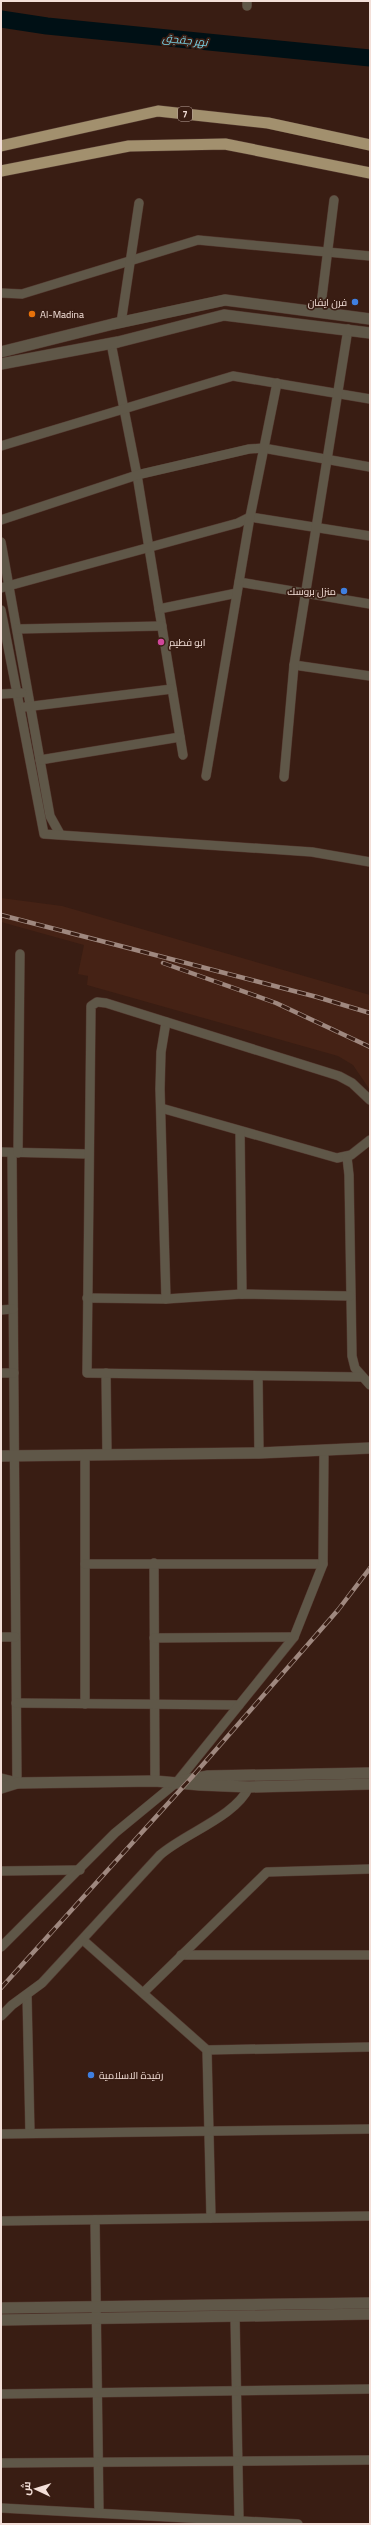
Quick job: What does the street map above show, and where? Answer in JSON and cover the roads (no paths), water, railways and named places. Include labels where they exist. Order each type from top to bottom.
[{"type":"highway","name":"7","points":[[1,146],[158,111],[268,123],[370,145]]},
{"type":"highway","points":[[1,170],[129,146],[225,144],[370,173]]},
{"type":"street","points":[[320,313],[334,200]]},
{"type":"street","points":[[121,323],[128,263],[139,203]]},
{"type":"street","points":[[1,293],[22,294],[128,263],[198,240],[370,256]]},
{"type":"street","points":[[1,352],[225,300],[370,319]]},
{"type":"street","points":[[1,364],[111,343],[224,316],[348,329],[370,333]]},
{"type":"street","points":[[284,778],[294,665],[348,329]]},
{"type":"street","points":[[111,343],[137,475],[183,755]]},
{"type":"street","points":[[1,446],[233,376],[370,400]]},
{"type":"street","points":[[206,776],[250,517],[276,383]]},
{"type":"street","points":[[1,520],[137,475],[249,449],[263,448],[370,467]]},
{"type":"street","points":[[5,587],[238,523],[250,517],[370,536]]},
{"type":"street","points":[[1,542],[5,587],[17,629],[50,816],[60,834]]},
{"type":"street","points":[[239,582],[370,604]]},
{"type":"street","points":[[159,609],[237,592]]},
{"type":"street","points":[[1,610],[44,834],[312,852],[370,862]]},
{"type":"street","points":[[17,629],[162,626]]},
{"type":"street","points":[[294,665],[370,676]]},
{"type":"street","points":[[20,708],[172,689]]},
{"type":"street","points":[[1,694],[28,692]]},
{"type":"street","points":[[40,760],[180,737]]},
{"type":"street","points":[[17,1783],[13,1309],[20,954]]},
{"type":"street","points":[[361,1377],[258,1377],[87,1373],[88,1154],[91,1006],[98,1002],[106,1003],[339,1076],[352,1083],[370,1100]]},
{"type":"street","points":[[166,1022],[160,1071],[166,1299]]},
{"type":"street","points":[[161,1108],[337,1158],[347,1157],[370,1140]]},
{"type":"street","points":[[240,1131],[242,1294]]},
{"type":"street","points":[[1,1152],[88,1154]]},
{"type":"street","points":[[347,1157],[349,1175],[352,1356],[355,1368],[361,1377],[370,1385]]},
{"type":"street","points":[[87,1298],[166,1299],[242,1294],[350,1296]]},
{"type":"street","points":[[1,1310],[13,1309]]},
{"type":"street","points":[[1,1373],[14,1373]]},
{"type":"street","points":[[106,1373],[107,1455]]},
{"type":"street","points":[[258,1377],[259,1454]]},
{"type":"street","points":[[1,1456],[259,1454],[370,1448]]},
{"type":"street","points":[[1,1947],[128,1821],[177,1782],[294,1637],[323,1564],[324,1450]]},
{"type":"street","points":[[85,1456],[85,1704]]},
{"type":"street","points":[[154,1563],[155,1781]]},
{"type":"street","points":[[85,1564],[323,1564]]},
{"type":"street","points":[[154,1638],[294,1637]]},
{"type":"street","points":[[1,1638],[15,1638]]},
{"type":"street","points":[[16,1703],[239,1705]]},
{"type":"street","points":[[177,1782],[208,1776],[370,1773]]},
{"type":"street","points":[[1,1778],[17,1783]]},
{"type":"street","points":[[1,1788],[17,1783],[155,1781],[177,1782],[200,1786],[370,1784]]},
{"type":"street","points":[[1,2016],[12,2005],[42,1983],[160,1855],[173,1844],[231,1808],[242,1797],[248,1786]]},
{"type":"street","points":[[144,1992],[267,1872],[370,1869]]},
{"type":"street","points":[[1,1871],[80,1870]]},
{"type":"street","points":[[83,1940],[144,1992],[207,2050],[370,2047]]},
{"type":"street","points":[[182,1955],[370,1955]]},
{"type":"street","points":[[27,1995],[30,2134]]},
{"type":"street","points":[[207,2050],[211,2218]]},
{"type":"street","points":[[1,2134],[370,2129]]},
{"type":"street","points":[[1,2221],[370,2216]]},
{"type":"street","points":[[95,2220],[99,2513]]},
{"type":"street","points":[[1,2308],[370,2303]]},
{"type":"street","points":[[1,2320],[370,2314]]},
{"type":"street","points":[[235,2317],[239,2520]]},
{"type":"street","points":[[1,2394],[370,2389]]},
{"type":"street","points":[[1,2463],[370,2460]]},
{"type":"street","points":[[1,2508],[298,2524]]},
{"type":"waterway","name":"نهر جقجق","points":[[1,19],[47,26],[370,58]]},
{"type":"railway","points":[[1,915],[317,997],[370,1013]]},
{"type":"railway","points":[[163,963],[276,1003],[370,1047]]},
{"type":"railway","points":[[1,1988],[192,1777],[338,1610],[370,1568]]},
{"type":"place","name":"فرن ايفان","points":[[355,302]]},
{"type":"place","name":"Al-Madina","points":[[32,314]]},
{"type":"place","name":"منزل بروسك","points":[[344,591]]},
{"type":"place","name":"ابو فطيم","points":[[161,642]]},
{"type":"place","name":"رفيدة الاسلامية","points":[[91,2075]]}]
